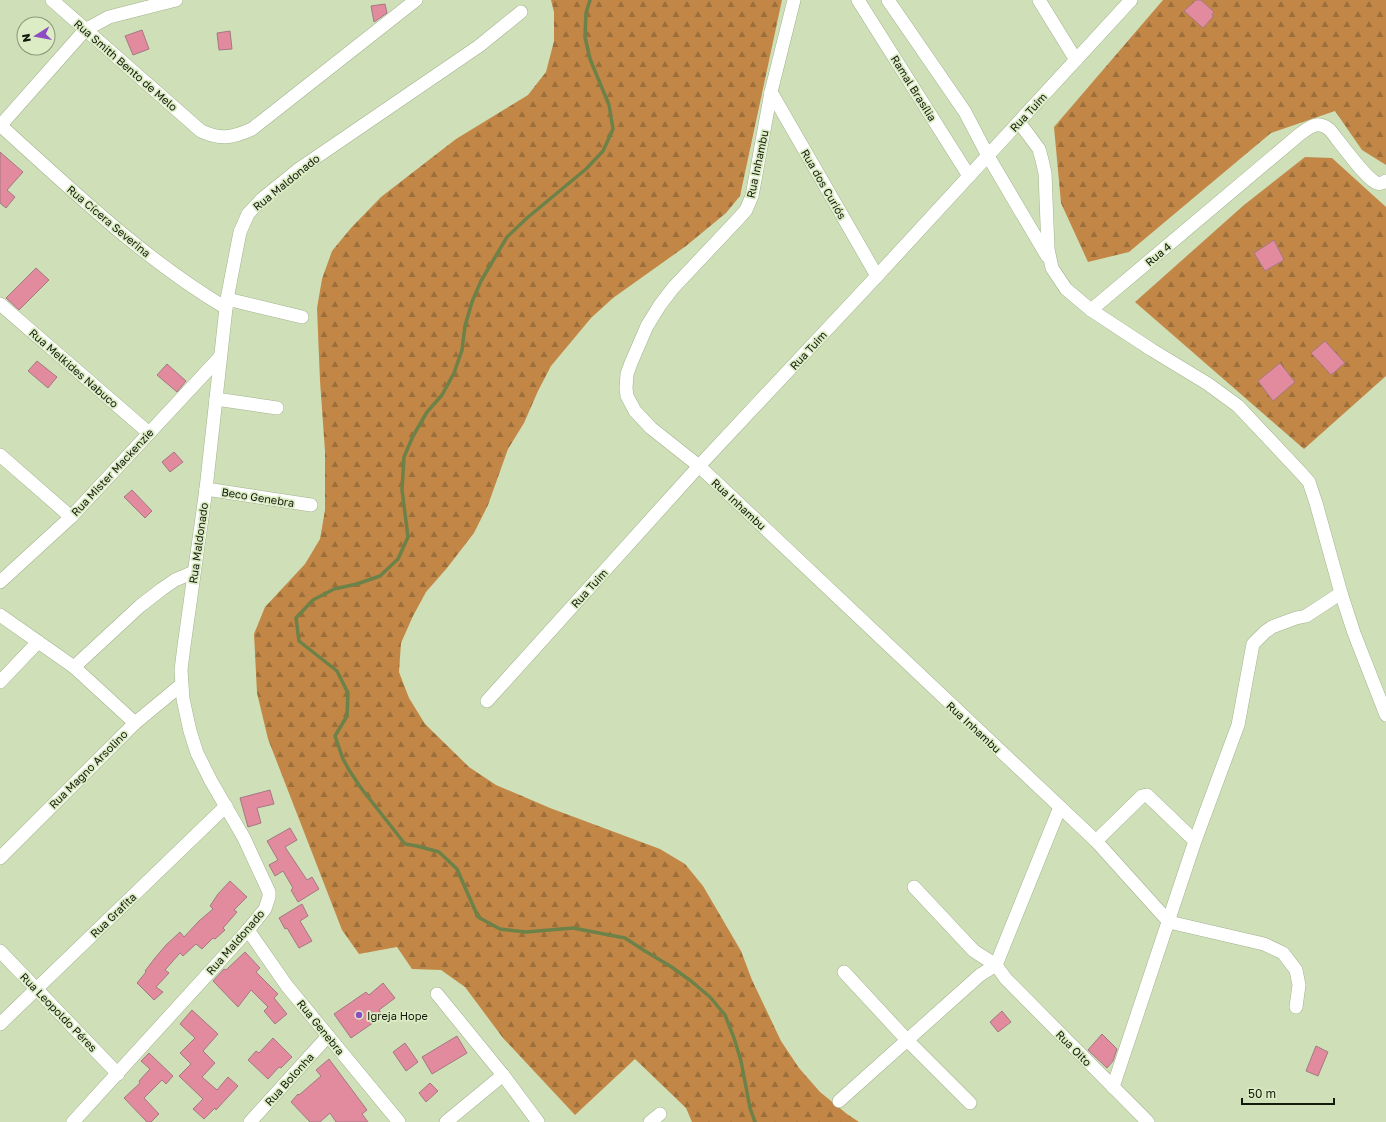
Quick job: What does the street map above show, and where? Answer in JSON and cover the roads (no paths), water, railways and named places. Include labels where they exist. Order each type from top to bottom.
[{"type":"street","name":"Rua Smith Bento de Melo","points":[[52,0],[201,131],[211,135],[227,137],[252,129],[412,0]]},
{"type":"street","points":[[0,125],[86,30],[109,17],[176,0]]},
{"type":"street","name":"Rua Inhambu","points":[[794,0],[771,92],[752,196],[746,210],[673,288],[647,326],[627,374],[626,392],[630,403],[635,411],[651,428],[699,466],[1096,841],[1169,922]]},
{"type":"street","name":"Ramal Brasília","points":[[858,0],[969,176]]},
{"type":"street","points":[[888,0],[965,112],[988,156],[1049,260],[1055,273],[1066,289],[1091,310],[1208,384],[1238,406],[1308,482],[1316,503],[1341,593],[1354,633],[1386,715]]},
{"type":"street","points":[[1038,0],[1076,60]]},
{"type":"street","name":"Rua Tuim","points":[[487,701],[699,466],[877,276],[1131,0]]},
{"type":"street","name":"Rua Maldonado","points":[[73,1122],[248,930],[265,909],[269,897],[269,892],[244,838],[211,781],[197,753],[190,731],[181,685],[184,646],[206,489],[226,304],[240,232],[244,221],[248,214],[262,199],[299,168],[478,46],[521,12]]},
{"type":"street","name":"Rua dos Curiós","points":[[771,92],[877,276]]},
{"type":"street","points":[[1019,122],[1038,149],[1042,160],[1049,260]]},
{"type":"street","name":"Rua Cícera Severina","points":[[0,125],[142,251],[182,280],[226,304],[302,317]]},
{"type":"street","name":"Rua 4","points":[[1091,310],[1300,134],[1314,125],[1323,125],[1330,130],[1363,171],[1373,180],[1380,183],[1386,182]]},
{"type":"street","name":"Rua Melkides Nabuco","points":[[0,304],[149,433]]},
{"type":"street","name":"Rua Mister Mackenzie","points":[[0,582],[71,517],[220,357]]},
{"type":"street","points":[[216,399],[277,408]]},
{"type":"street","points":[[0,455],[71,517]]},
{"type":"street","name":"Beco Genebra","points":[[206,489],[311,505]]},
{"type":"street","points":[[74,667],[140,606],[175,580],[194,572]]},
{"type":"street","points":[[1113,1088],[1195,841],[1238,725],[1253,644],[1272,626],[1306,616],[1341,593]]},
{"type":"street","points":[[0,615],[74,667],[134,723]]},
{"type":"street","points":[[0,682],[38,642]]},
{"type":"street","name":"Rua Magno Arsolino","points":[[0,858],[134,723],[181,685]]},
{"type":"street","points":[[1096,841],[1142,796],[1146,795],[1195,841]]},
{"type":"street","name":"Rua Grafita","points":[[0,1024],[226,806]]},
{"type":"street","points":[[839,1101],[980,975],[999,969],[1060,808]]},
{"type":"street","name":"Rua Oito","points":[[914,887],[974,951],[999,969],[1113,1088],[1148,1122]]},
{"type":"street","points":[[1169,922],[1264,944],[1283,953],[1296,970],[1299,985],[1296,1007]]},
{"type":"street","name":"Rua Genebra","points":[[248,930],[287,986],[398,1122]]},
{"type":"street","name":"Rua Leopoldo Péres","points":[[0,951],[118,1074]]},
{"type":"street","points":[[844,972],[907,1040],[970,1102]]},
{"type":"street","points":[[437,994],[503,1075],[538,1122]]},
{"type":"street","name":"Rua Bolonha","points":[[250,1122],[328,1036]]},
{"type":"street","points":[[446,1122],[503,1075]]},
{"type":"street","points":[[650,1122],[660,1114]]},
{"type":"waterway","points":[[590,0],[586,13],[585,37],[590,59],[609,105],[613,129],[603,151],[586,169],[527,218],[507,237],[481,281],[472,302],[465,326],[462,350],[454,373],[442,395],[427,412],[413,436],[404,457],[402,490],[408,537],[398,559],[380,576],[357,584],[334,589],[313,600],[296,618],[299,641],[337,671],[348,693],[347,716],[335,736],[343,759],[361,788],[405,844],[439,852],[457,869],[478,917],[500,929],[526,932],[573,928],[625,938],[691,981],[710,997],[725,1015],[741,1061],[750,1108],[755,1122]]},
{"type":"place","name":"Igreja Hope","points":[[359,1015]]}]
